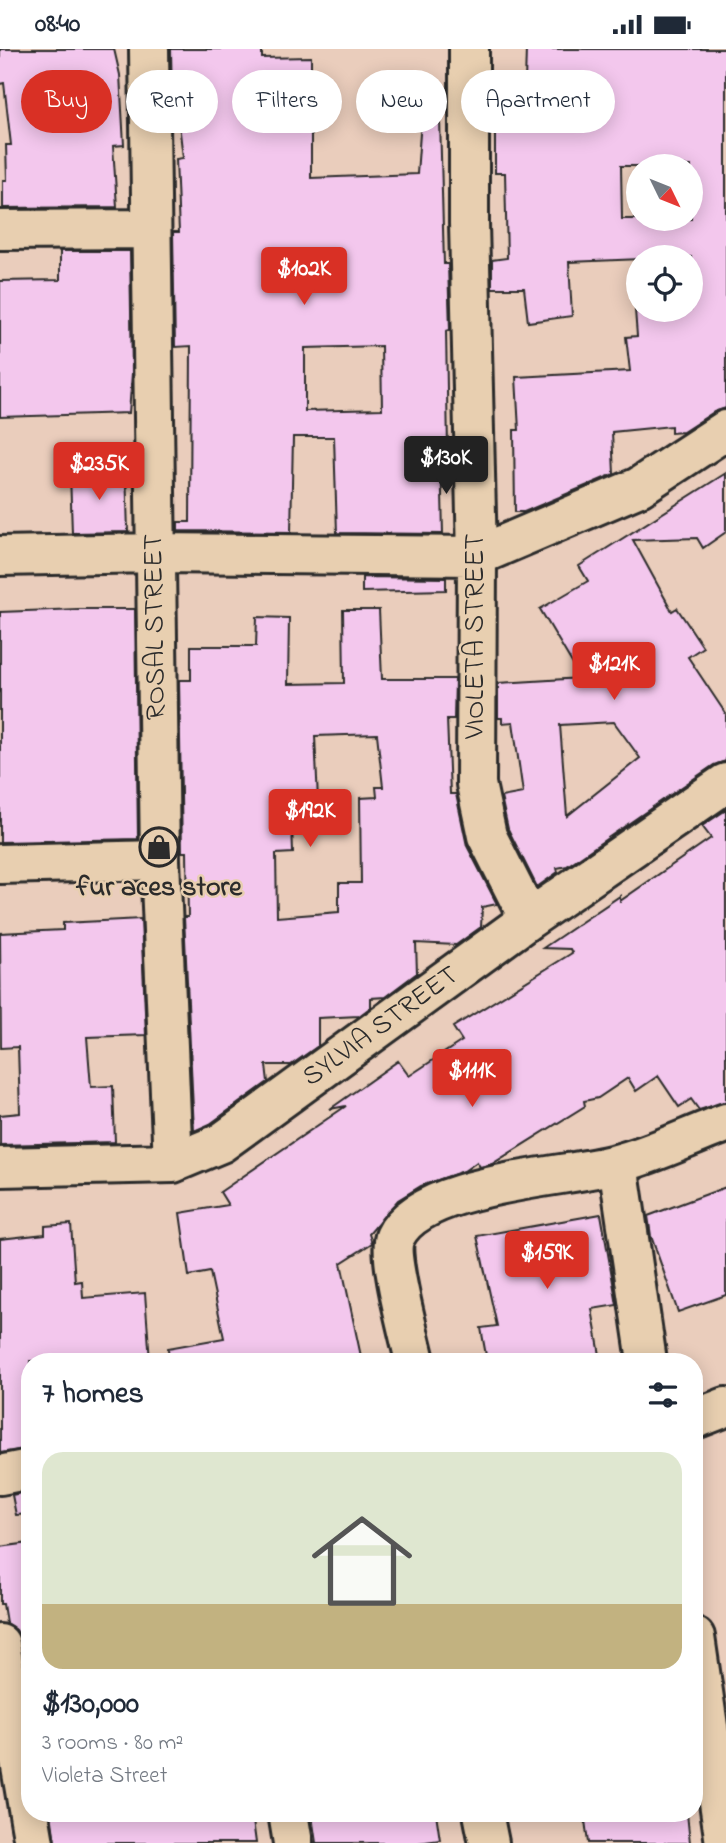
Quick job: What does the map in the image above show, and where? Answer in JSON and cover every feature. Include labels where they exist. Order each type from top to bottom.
[{"type":"street","name":"ROSAL STREET","points":[[149,49],[160,860],[173,1163]]},
{"type":"street","name":"VIOLETA STREET","points":[[468,49],[468,223],[477,556],[476,784],[487,836],[528,919]]},
{"type":"street","points":[[0,230],[151,229]]},
{"type":"street","points":[[0,556],[154,553],[477,556],[639,487],[726,430]]},
{"type":"street","name":"SYLVIA STREET","points":[[0,1167],[173,1163],[221,1143],[528,919],[726,783]]},
{"type":"street","points":[[0,864],[160,860]]},
{"type":"street","points":[[413,1353],[392,1265],[394,1237],[416,1213],[447,1196],[618,1164],[726,1123]]},
{"type":"street","points":[[618,1164],[646,1353]]},
{"type":"street","points":[[703,1416],[726,1407]]},
{"type":"street","points":[[0,1475],[21,1471]]},
{"type":"street","points":[[0,1644],[21,1767]]},
{"type":"street","points":[[707,1657],[725,1843]]},
{"type":"street","points":[[30,1822],[34,1843]]},
{"type":"street","points":[[290,1822],[293,1843]]},
{"type":"street","points":[[485,1822],[489,1843]]},
{"type":"building","points":[[0,49],[114,49],[120,75],[124,145],[113,146],[117,207],[3,208],[3,180],[7,180],[6,145],[11,145],[4,83],[0,84]]},
{"type":"building","points":[[171,49],[262,49],[262,58],[311,57],[311,70],[232,70],[232,133],[311,133],[311,178],[417,174],[420,133],[440,133],[444,264],[448,264],[450,330],[446,331],[448,450],[441,450],[443,534],[337,533],[334,437],[293,437],[291,532],[178,531],[178,522],[190,522],[191,346],[175,347],[173,232],[179,232],[176,159],[183,158],[180,133],[218,133],[218,70],[171,70]],"holes":[[[381,346],[382,409],[305,411],[305,348]]]},
{"type":"building","points":[[526,49],[726,49],[726,408],[714,412],[683,432],[671,433],[671,426],[612,432],[614,474],[524,512],[515,512],[514,430],[519,430],[516,377],[630,371],[626,337],[637,336],[636,322],[703,322],[703,245],[626,245],[626,260],[569,262],[572,316],[528,322],[524,288],[492,288],[492,260],[507,258],[505,173],[495,173],[495,133],[615,133],[615,70],[525,70]]},
{"type":"building","points":[[60,251],[130,251],[132,373],[129,413],[0,417],[0,281],[60,280]]},
{"type":"building","points":[[126,470],[128,532],[72,533],[70,473]]},
{"type":"building","points":[[726,473],[726,532],[703,548],[697,538],[633,540],[672,611],[677,608],[703,647],[688,657],[726,714],[726,761],[714,765],[567,866],[557,868],[558,872],[537,887],[508,829],[501,797],[523,793],[513,722],[502,723],[502,718],[498,718],[498,683],[581,678],[540,609],[588,581],[579,566]],"holes":[[[614,722],[640,758],[567,816],[560,725]]]},
{"type":"building","points":[[362,577],[446,578],[446,590],[362,592]]},
{"type":"building","points":[[135,609],[138,839],[0,842],[0,612]]},
{"type":"building","points":[[343,610],[379,610],[382,679],[455,679],[454,719],[447,719],[450,794],[456,794],[467,846],[497,904],[482,907],[481,927],[456,945],[416,943],[417,973],[385,997],[371,998],[371,1007],[359,1016],[318,1018],[318,1046],[291,1065],[266,1065],[268,1082],[210,1124],[194,1131],[184,917],[188,917],[187,852],[182,852],[179,680],[191,680],[191,646],[256,646],[257,617],[289,618],[288,684],[344,683]],"holes":[[[377,734],[383,787],[376,787],[377,797],[360,798],[361,883],[339,883],[339,912],[277,917],[276,854],[293,853],[292,822],[319,822],[315,736]]]},
{"type":"building","points":[[726,810],[726,1102],[699,1110],[691,1099],[679,1107],[658,1076],[636,1091],[628,1078],[598,1098],[584,1101],[585,1106],[492,1164],[480,1167],[477,1162],[464,1171],[421,1186],[398,1200],[369,1234],[372,1243],[341,1263],[360,1353],[168,1353],[168,1348],[224,1338],[210,1272],[189,1276],[180,1213],[228,1205],[220,1192],[346,1106],[330,1109],[398,1061],[409,1076],[462,1041],[453,1027],[572,953],[570,949],[543,948],[620,896],[620,901],[711,838],[702,826]]},
{"type":"building","points":[[141,919],[146,1035],[87,1037],[91,1087],[113,1086],[115,1142],[0,1145],[0,1115],[20,1113],[18,1047],[1,1048],[0,933],[63,930],[63,923]]},
{"type":"building","points":[[726,1187],[726,1295],[678,1312],[651,1236],[648,1216]]},
{"type":"building","points":[[601,1214],[617,1305],[592,1309],[600,1353],[486,1353],[481,1328],[497,1326],[477,1236]]},
{"type":"building","points":[[71,1224],[75,1282],[82,1281],[83,1298],[145,1293],[149,1353],[21,1353],[21,1450],[0,1453],[0,1239],[45,1234],[45,1226]]},
{"type":"building","points":[[21,1493],[21,1515],[16,1515],[12,1495]]},
{"type":"building","points":[[21,1544],[21,1640],[16,1630],[6,1623],[3,1604],[0,1604],[0,1547]]},
{"type":"building","points":[[52,1822],[253,1822],[256,1843],[55,1843]]},
{"type":"building","points":[[313,1822],[437,1822],[440,1840],[418,1843],[316,1843]]},
{"type":"building","points":[[585,1822],[688,1822],[690,1843],[588,1843]]},
{"type":"place","name":"fur aces store","points":[[159,847]]}]
